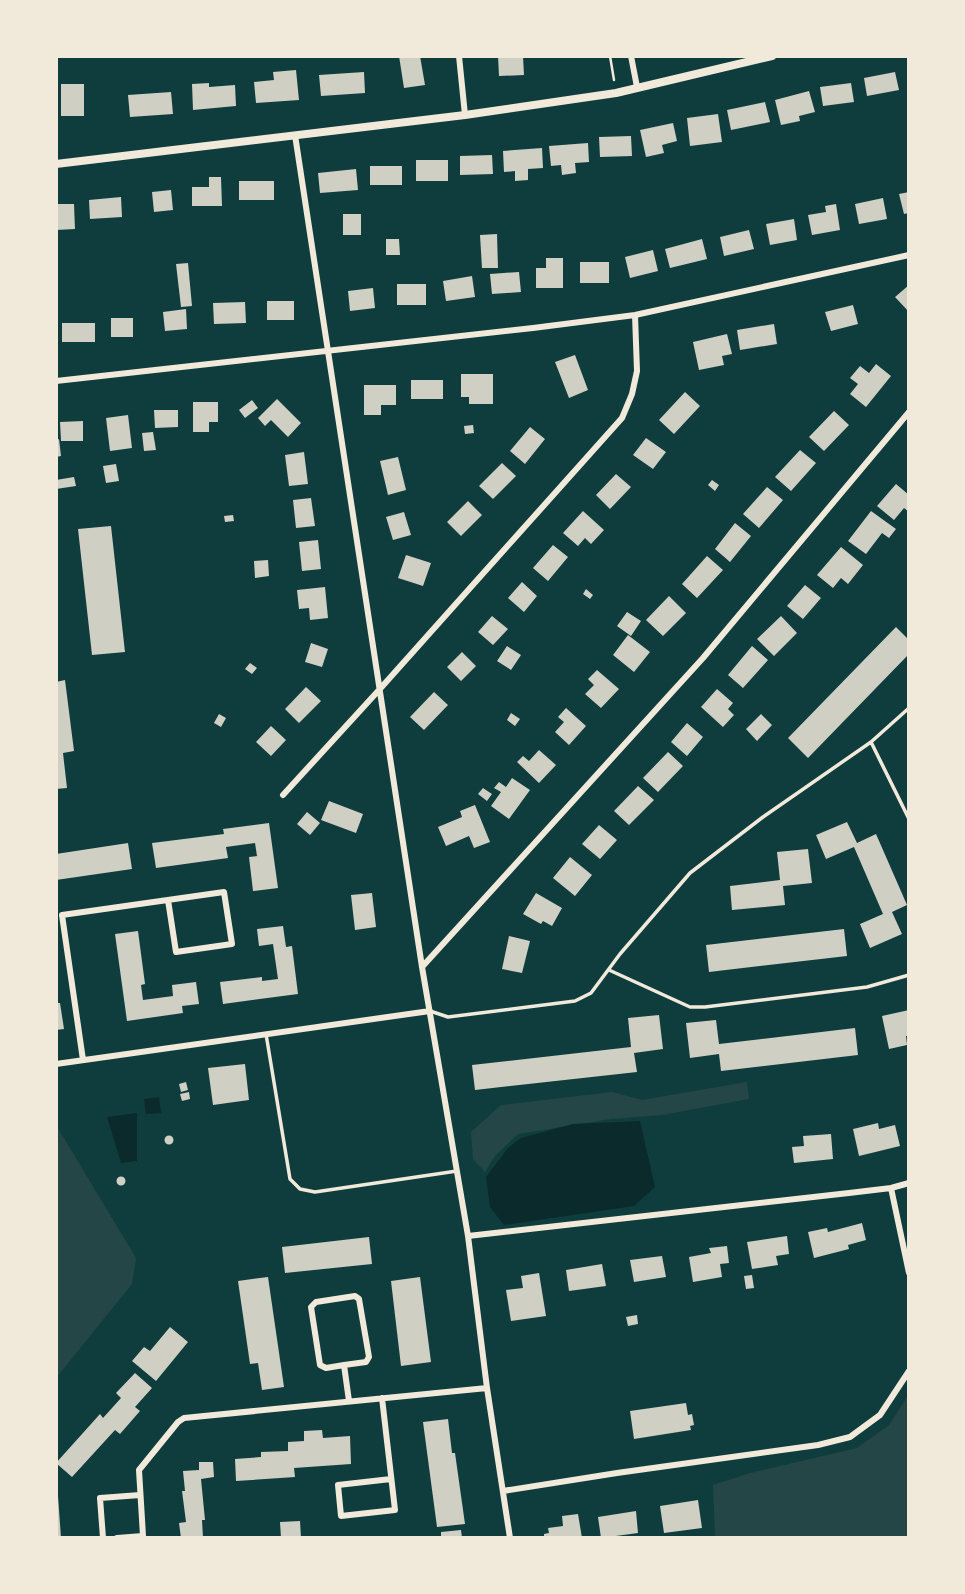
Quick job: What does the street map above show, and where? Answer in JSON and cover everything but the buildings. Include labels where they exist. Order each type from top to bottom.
[{"type":"street","points":[[459,56],[465,115]]},
{"type":"street","points":[[631,56],[638,87]]},
{"type":"street","points":[[56,164],[465,115],[616,93],[772,56]]},
{"type":"street","points":[[295,135],[422,967],[468,1236],[487,1388],[510,1538]]},
{"type":"street","points":[[56,381],[635,315],[909,255]]},
{"type":"street","points":[[283,795],[622,418],[632,394],[637,371],[635,315]]},
{"type":"street","points":[[422,967],[703,658],[909,412]]},
{"type":"street","points":[[83,1060],[62,915],[224,892],[232,944],[176,952],[168,900]]},
{"type":"street","points":[[56,1064],[430,1011]]},
{"type":"street","points":[[468,1236],[891,1188],[909,1183]]},
{"type":"street","points":[[891,1188],[909,1273]]},
{"type":"street","points":[[355,1296],[359,1300],[369,1357],[366,1362],[344,1365],[326,1368],[320,1365],[311,1307],[316,1302],[355,1296]]},
{"type":"street","points":[[344,1365],[349,1401]]},
{"type":"street","points":[[503,1491],[818,1445],[850,1437],[880,1415],[909,1371]]},
{"type":"street","points":[[117,1538],[143,1536],[139,1470],[184,1418],[487,1388]]},
{"type":"street","points":[[382,1398],[395,1510],[341,1516],[338,1485],[391,1479]]},
{"type":"street","points":[[103,1538],[100,1498],[140,1495]]},
{"type":"lane","points":[[430,1011],[448,1017],[575,1001],[591,993],[620,954],[690,873],[763,817],[871,742],[909,708]]},
{"type":"lane","points":[[871,742],[909,819]]},
{"type":"lane","points":[[609,970],[690,1007],[867,986],[909,975]]},
{"type":"lane","points":[[266,1034],[290,1179],[300,1189],[315,1192],[457,1171]]},
{"type":"path","points":[[610,56],[616,93]]},
{"type":"shaded area","points":[[747,1082],[749,1099],[662,1115],[611,1119],[518,1134],[495,1156],[485,1172],[473,1159],[471,1132],[501,1105],[612,1092],[642,1100]]},
{"type":"shaded area","points":[[159,1097],[161,1113],[146,1114],[144,1099]]},
{"type":"shaded area","points":[[137,1113],[137,1161],[121,1163],[107,1117]]},
{"type":"shaded area","points":[[640,1121],[655,1187],[634,1206],[504,1225],[490,1207],[486,1177],[508,1148],[521,1138],[573,1124]]},
{"type":"shaded area","points":[[56,1125],[136,1258],[132,1284],[56,1378]]},
{"type":"shaded area","points":[[909,1394],[909,1538],[715,1538],[713,1485],[750,1473],[857,1448],[889,1425]]}]
